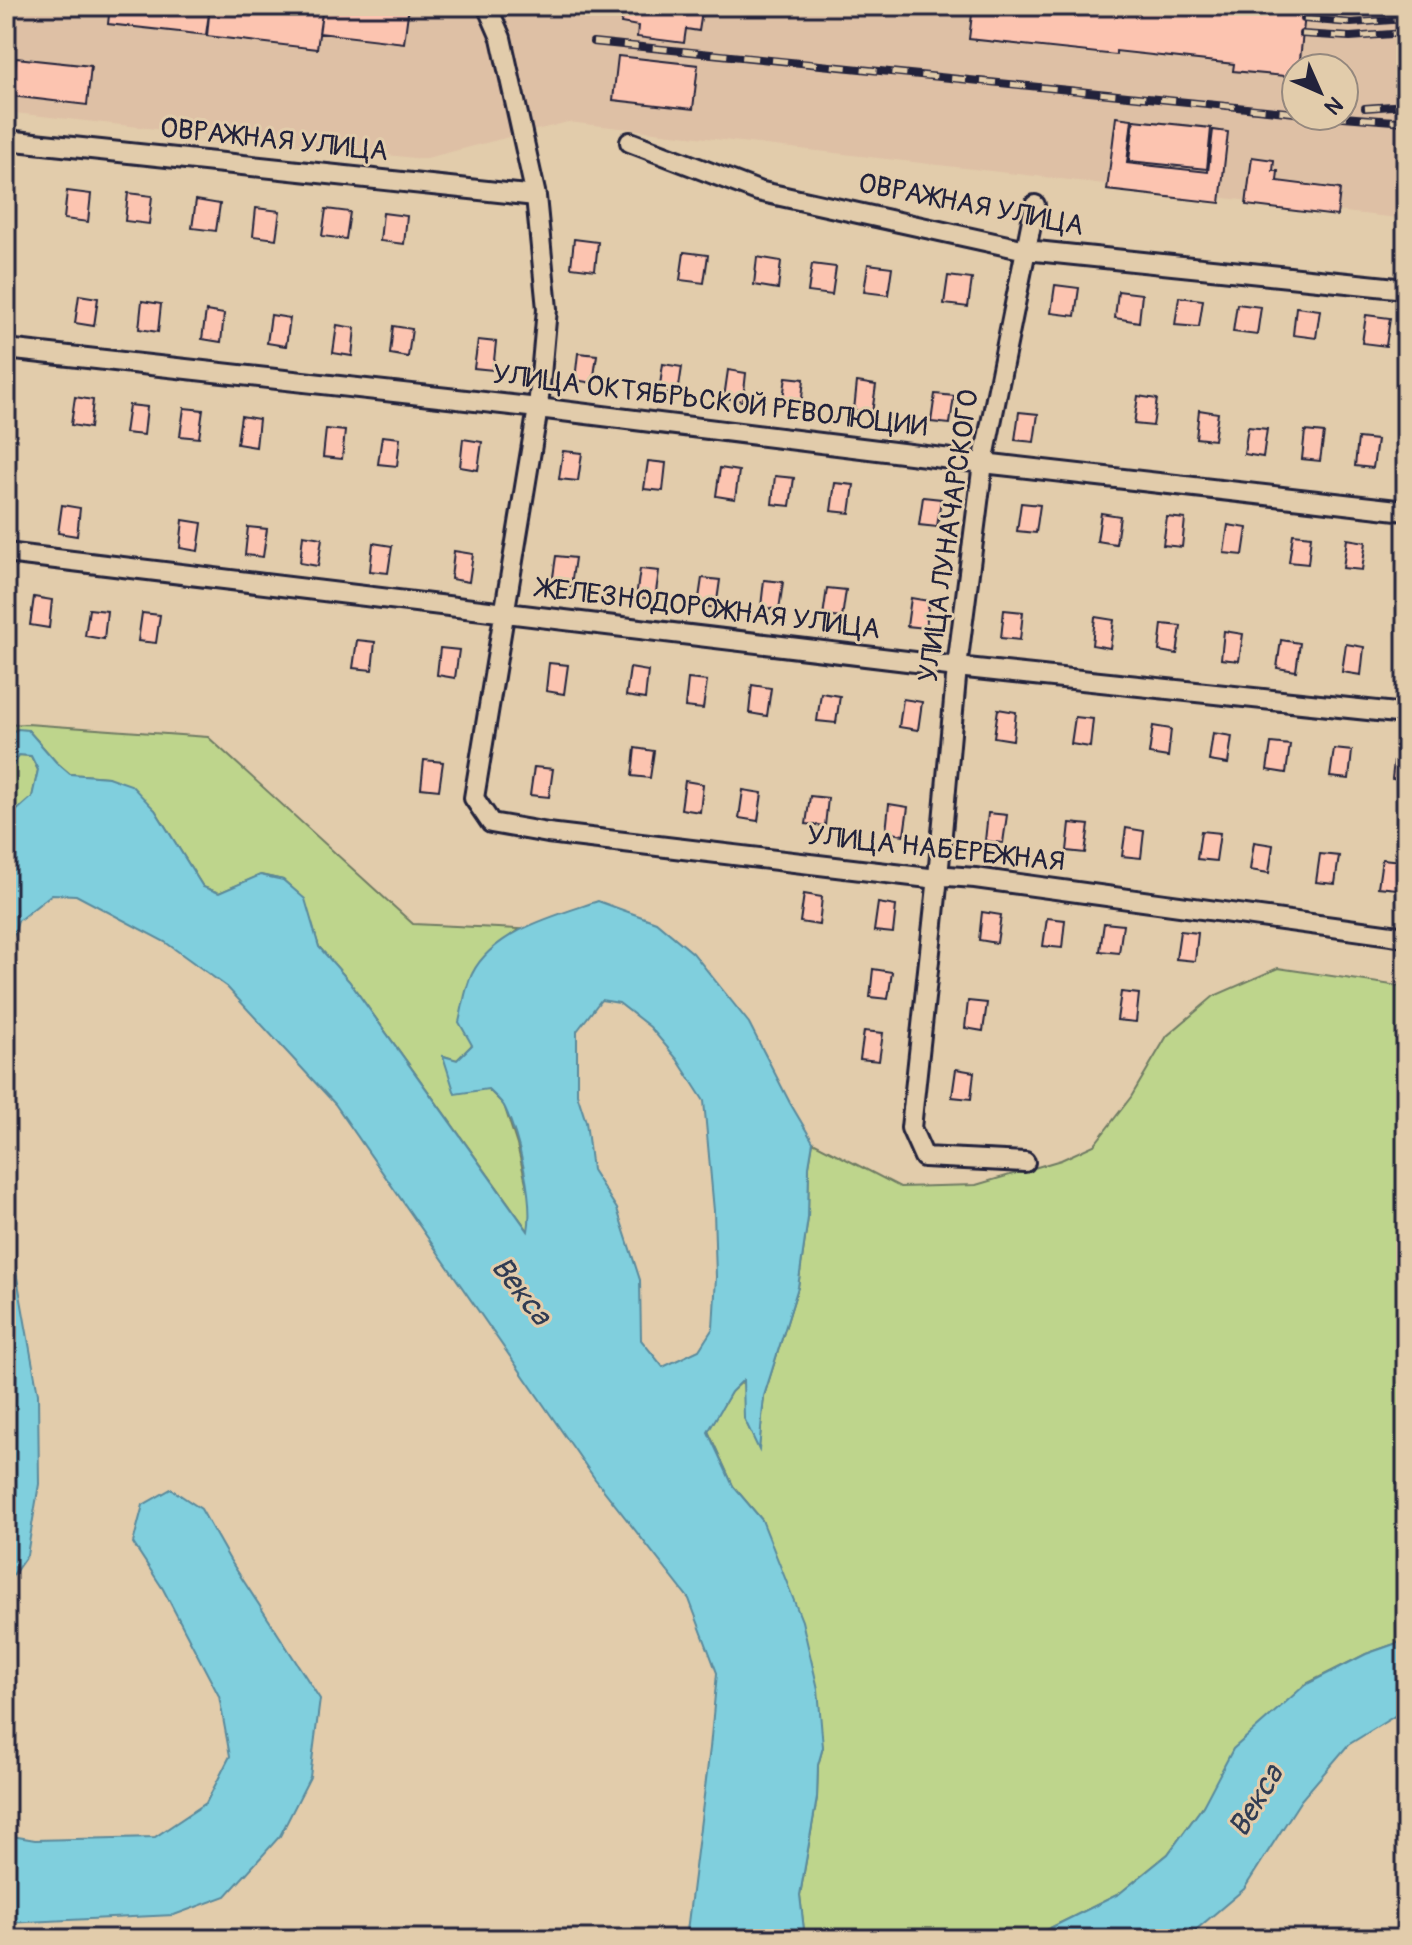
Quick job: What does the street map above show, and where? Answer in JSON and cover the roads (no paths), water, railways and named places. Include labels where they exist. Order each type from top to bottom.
[{"type":"street","points":[[487,6],[501,38],[536,196],[547,309],[538,408],[504,613]]},
{"type":"street","name":"ОВРАЖНАЯ УЛИЦА","points":[[6,140],[536,196]]},
{"type":"street","name":"ОВРАЖНАЯ УЛИЦА","points":[[630,142],[758,191],[1026,250],[1406,289]]},
{"type":"street","name":"УЛИЦА ЛУНАЧАРСКОГО","points":[[1025,1162],[924,1157],[911,1128],[957,667],[983,463],[1035,205]]},
{"type":"street","name":"УЛИЦА ОКТЯБРЬСКОЙ РЕВОЛЮЦИИ","points":[[6,349],[538,408],[1406,511]]},
{"type":"street","name":"ЖЕЛЕЗНОДОРОЖНАЯ УЛИЦА","points":[[6,553],[957,667],[1406,714]]},
{"type":"street","name":"УЛИЦА НАБЕРЕЖНАЯ","points":[[504,613],[474,798],[491,823],[913,877],[975,878],[1406,937]]},
{"type":"water","name":"Векса","points":[[18,729],[28,730],[70,774],[108,777],[131,785],[155,810],[203,887],[219,893],[260,875],[283,880],[305,899],[319,947],[349,981],[528,1231],[529,1203],[524,1169],[505,1108],[488,1089],[455,1094],[443,1056],[457,1060],[472,1045],[459,1022],[464,997],[472,974],[495,946],[546,919],[598,901],[656,922],[693,953],[749,1023],[813,1142],[809,1166],[808,1218],[798,1287],[764,1396],[759,1450],[744,1418],[743,1380],[731,1392],[708,1432],[733,1486],[762,1520],[802,1621],[818,1689],[823,1747],[800,1895],[805,1939],[686,1939],[717,1673],[689,1599],[595,1479],[335,1104],[227,987],[165,942],[76,895],[52,894],[18,921],[7,957],[15,1266],[38,1394],[39,1484],[27,1555],[6,1585],[6,820],[32,797],[38,770],[31,756],[19,755],[14,765],[7,760],[9,733]],"holes":[[[601,1000],[619,1003],[650,1027],[677,1059],[704,1101],[714,1211],[716,1277],[713,1328],[699,1350],[663,1367],[641,1340],[640,1280],[617,1209],[592,1170],[586,1122],[577,1094],[577,1031]]]},
{"type":"water","points":[[171,1489],[201,1509],[230,1560],[320,1699],[310,1777],[280,1836],[226,1896],[174,1915],[6,1923],[6,1835],[35,1840],[155,1837],[206,1803],[230,1756],[219,1696],[163,1589],[133,1543],[143,1505]]},
{"type":"water","name":"Векса","points":[[1406,1640],[1406,1713],[1398,1714],[1348,1745],[1301,1800],[1244,1889],[1185,1939],[1028,1939],[1119,1894],[1168,1854],[1203,1806],[1233,1749],[1305,1685],[1366,1654]]},
{"type":"railway","points":[[1304,19],[1351,23],[1406,19]]},
{"type":"railway","points":[[1302,34],[1350,37],[1406,33]]},
{"type":"railway","points":[[593,42],[1280,111]]},
{"type":"railway","points":[[1365,108],[1406,105]]},
{"type":"railway","points":[[1360,118],[1406,122]]}]
